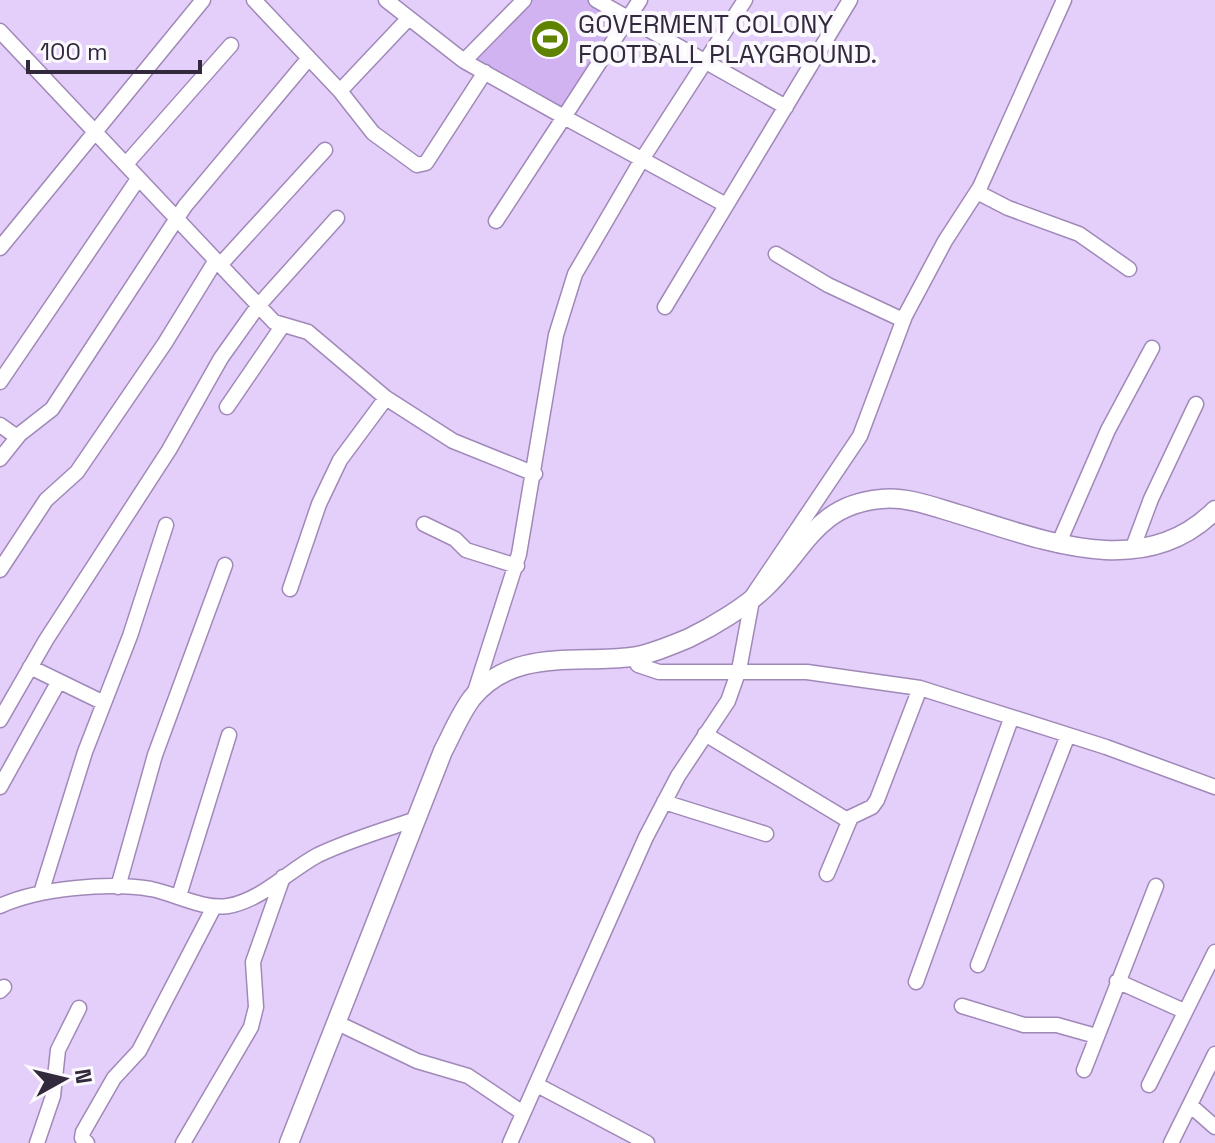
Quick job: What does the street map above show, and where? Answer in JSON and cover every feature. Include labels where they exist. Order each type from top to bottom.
[{"type":"main road","points":[[752,603],[822,520],[862,502],[894,499],[932,506],[1086,551],[1132,550],[1190,531],[1215,510]]},
{"type":"main road","points":[[301,1143],[444,774],[479,705],[493,691],[528,673],[636,661],[689,637],[752,603],[784,576],[813,538],[837,520],[859,511],[903,509],[1081,560],[1148,556],[1183,544],[1215,525]]},
{"type":"main road","points":[[289,1143],[443,751],[473,698],[498,676],[523,665],[558,660],[636,661]]},
{"type":"street","points":[[0,248],[203,0]]},
{"type":"street","points":[[254,0],[340,91],[373,133],[421,166],[426,163],[485,72]]},
{"type":"street","points":[[386,0],[407,20],[464,61],[726,205]]},
{"type":"street","points":[[464,61],[524,0]]},
{"type":"street","points":[[596,0],[786,107]]},
{"type":"street","points":[[496,221],[640,0]]},
{"type":"street","points":[[473,698],[517,566],[535,474],[556,335],[567,295],[589,246],[745,0]]},
{"type":"street","points":[[665,307],[850,0]]},
{"type":"street","points":[[510,1143],[574,993],[664,802],[723,710],[739,670],[752,603],[860,436],[903,320],[945,241],[977,192],[1064,0]]},
{"type":"street","points":[[340,91],[407,20]]},
{"type":"street","points":[[0,31],[274,322],[308,332],[386,398],[453,441],[535,474]]},
{"type":"street","points":[[126,164],[231,45]]},
{"type":"street","points":[[0,459],[17,437],[52,409],[175,219],[216,165],[309,58]]},
{"type":"street","points":[[0,570],[46,500],[77,472],[218,262],[325,150]]},
{"type":"street","points":[[0,382],[138,179]]},
{"type":"street","points":[[977,192],[1008,208],[1079,234],[1129,269]]},
{"type":"street","points":[[0,720],[30,667],[169,450],[221,358],[258,306],[337,218]]},
{"type":"street","points":[[776,254],[828,285],[903,320]]},
{"type":"street","points":[[227,407],[283,325]]},
{"type":"street","points":[[1058,545],[1108,430],[1152,348]]},
{"type":"street","points":[[290,589],[319,504],[340,460],[386,398]]},
{"type":"street","points":[[1132,550],[1151,499],[1196,404]]},
{"type":"street","points":[[0,425],[17,437]]},
{"type":"street","points":[[424,524],[455,539],[466,550],[517,566]]},
{"type":"street","points":[[41,893],[85,752],[166,525]]},
{"type":"street","points":[[118,887],[155,755],[225,565]]},
{"type":"street","points":[[636,661],[676,673],[739,670],[838,674],[920,688],[1068,735],[1215,787]]},
{"type":"street","points":[[30,667],[104,703]]},
{"type":"street","points":[[0,787],[59,681]]},
{"type":"street","points":[[827,874],[849,821],[877,800],[920,688]]},
{"type":"street","points":[[916,982],[1011,719]]},
{"type":"street","points":[[705,734],[849,821]]},
{"type":"street","points":[[179,896],[229,735]]},
{"type":"street","points":[[978,965],[1068,735]]},
{"type":"street","points":[[664,802],[766,834]]},
{"type":"street","points":[[4,901],[41,893],[118,887],[148,889],[214,907],[231,905],[256,895],[322,853],[416,819]]},
{"type":"street","points":[[183,1143],[251,1027],[256,1007],[253,962],[283,877]]},
{"type":"street","points":[[1084,1070],[1156,886]]},
{"type":"street","points":[[87,1143],[82,1138],[83,1132],[114,1078],[139,1051],[214,907]]},
{"type":"street","points":[[1149,1085],[1184,1011],[1210,976],[1215,952]]},
{"type":"street","points":[[1117,981],[1184,1011]]},
{"type":"street","points":[[962,1006],[1024,1025],[1057,1025],[1096,1036]]},
{"type":"street","points":[[37,1143],[50,1108],[58,1050],[79,1008]]},
{"type":"street","points":[[346,1027],[405,1056],[468,1076],[523,1113]]},
{"type":"street","points":[[1171,1143],[1215,1054]]},
{"type":"street","points":[[537,1085],[647,1143]]},
{"type":"street","points":[[1190,1105],[1215,1127]]},
{"type":"shaded area","name":"GOVERMENT COLONY FOOTBALL PLAYGROUND.","points":[[531,0],[592,0],[625,18],[562,113],[467,61]]},
{"type":"place","name":"GOVERMENT COLONY FOOTBALL PLAYGROUND.","points":[[550,39]]}]
